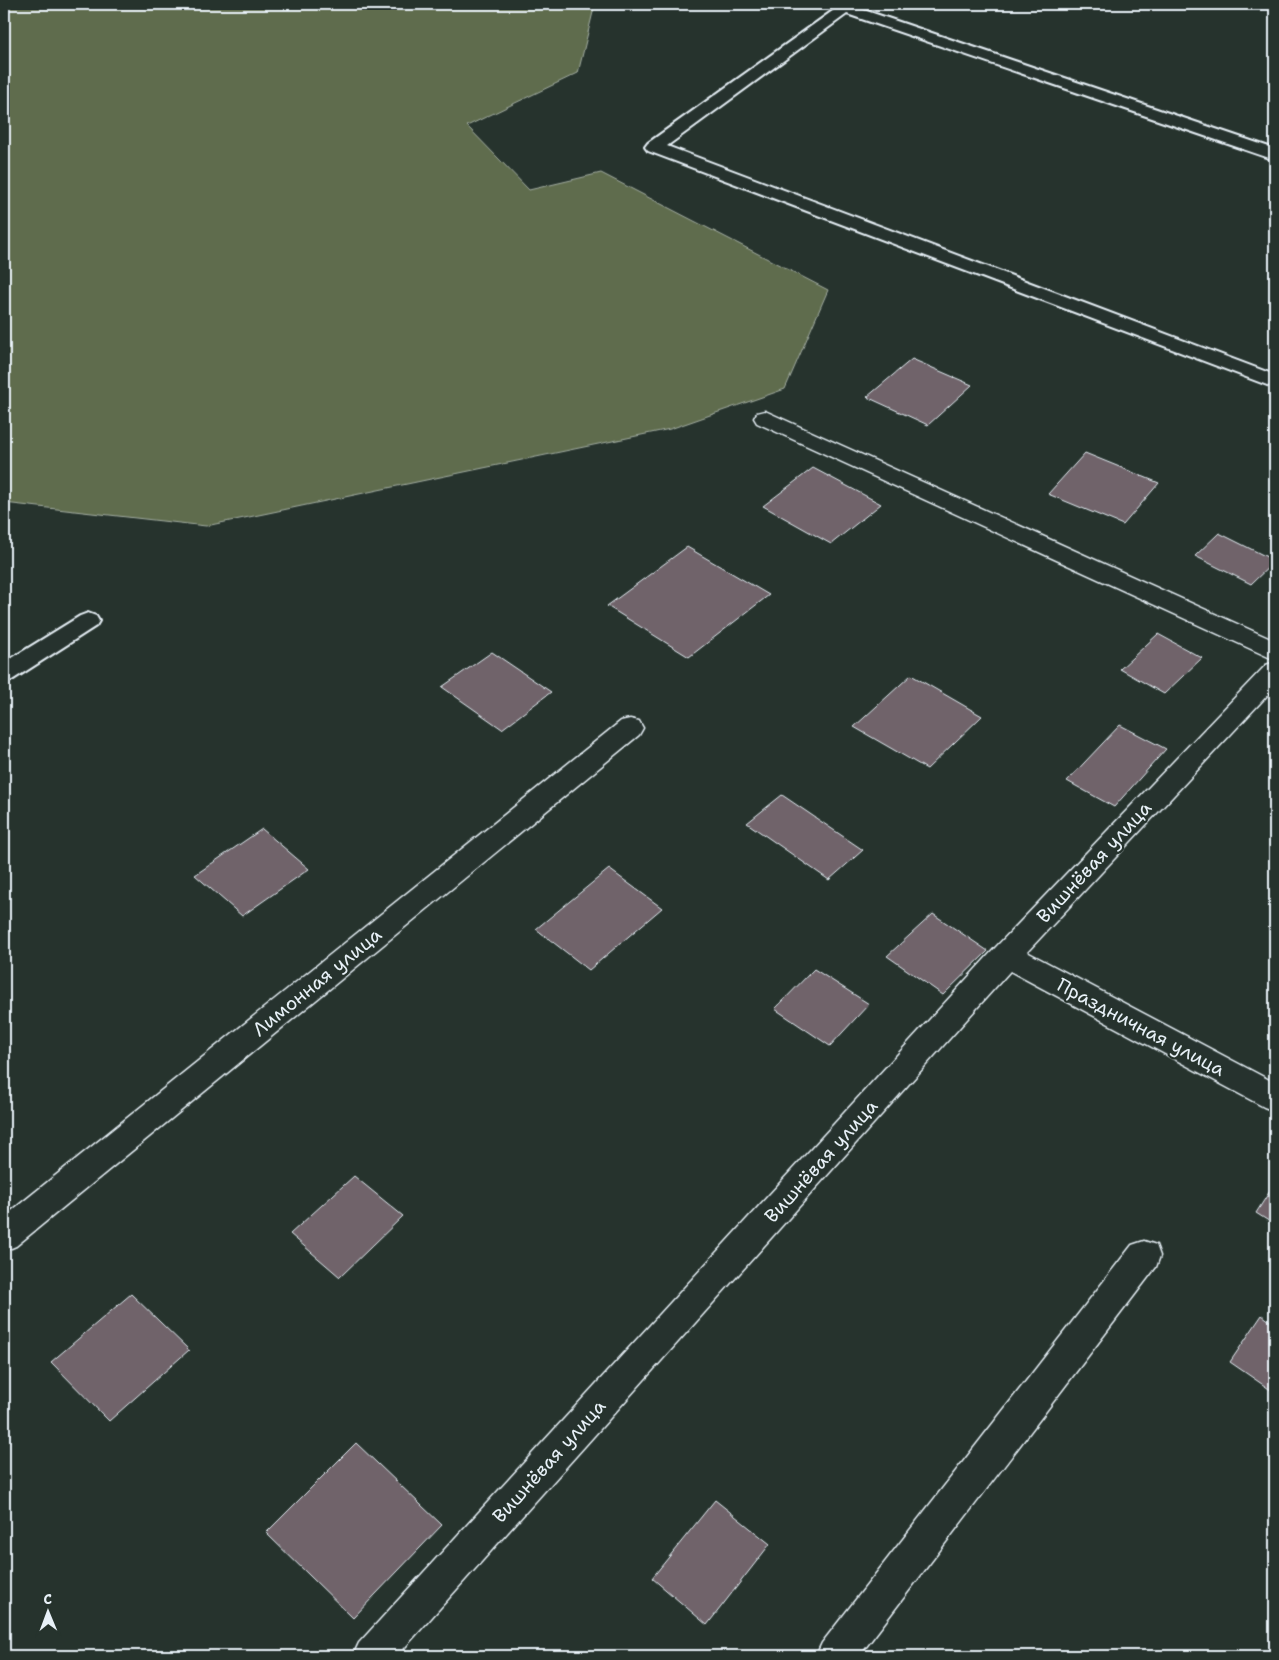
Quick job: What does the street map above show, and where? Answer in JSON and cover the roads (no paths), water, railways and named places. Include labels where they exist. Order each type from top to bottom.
[{"type":"street","points":[[765,418],[1275,651]]},
{"type":"street","name":"Вишнёвая улица","points":[[372,1656],[1006,956],[1275,671]]},
{"type":"street","name":"Лимонная улица","points":[[4,1236],[630,728]]},
{"type":"street","name":"Праздничная улица","points":[[1006,956],[1275,1098]]},
{"type":"street","points":[[835,1656],[1144,1256]]},
{"type":"lane","points":[[1275,155],[838,6],[654,147],[1275,382]]},
{"type":"lane","points":[[4,674],[88,621]]}]
